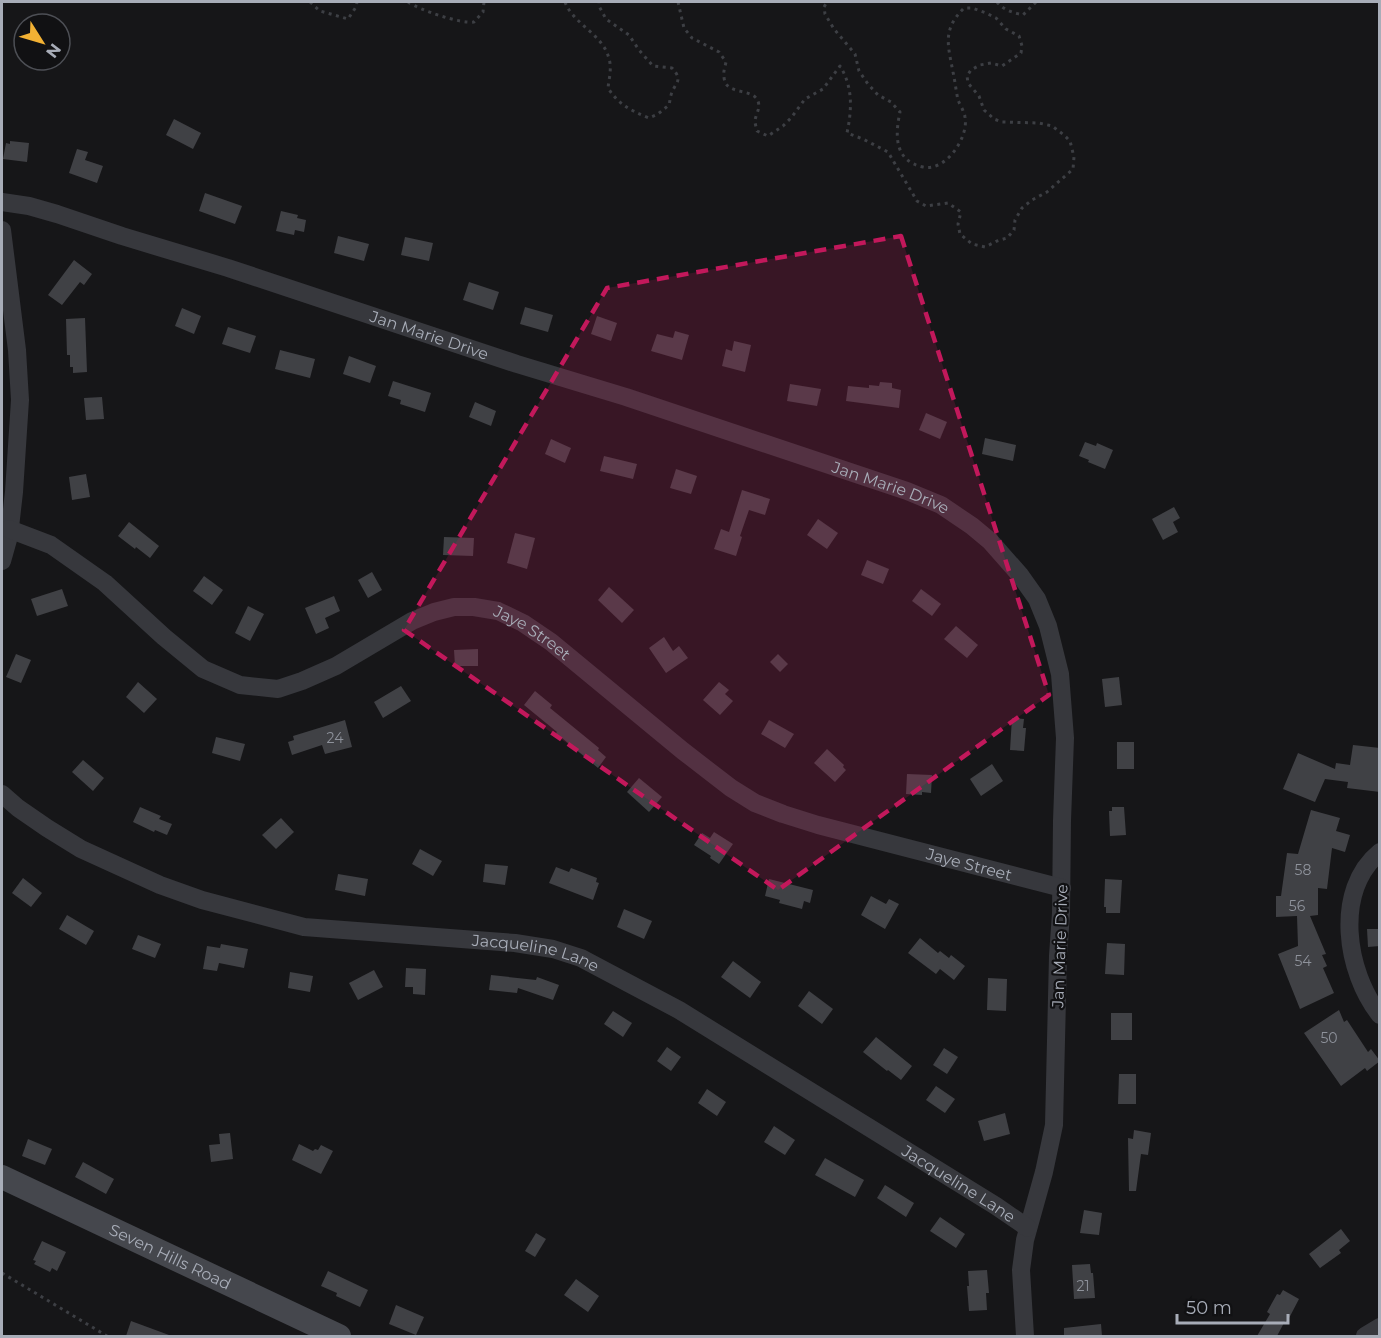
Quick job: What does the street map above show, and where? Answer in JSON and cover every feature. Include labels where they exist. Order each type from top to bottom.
[{"type":"street","name":"Jan Marie Drive","points":[[2,202],[29,206],[57,214],[239,272],[907,491],[956,514],[990,542],[1020,575],[1036,599],[1048,626],[1055,651],[1060,674],[1065,738],[1054,1125],[1025,1240],[1021,1270],[1025,1336]]},
{"type":"street","points":[[2,230],[17,350],[20,400],[16,469],[9,529],[2,561]]},
{"type":"street","name":"Jaye Street","points":[[9,529],[51,545],[105,583],[203,669],[240,685],[278,689],[302,681],[336,666],[412,621],[435,612],[454,607],[498,611],[523,623],[551,642],[683,751],[731,788],[755,803],[818,825],[1062,888]]},
{"type":"street","name":"Jacqueline Lane","points":[[2,794],[18,808],[81,849],[160,885],[211,903],[304,927],[515,943],[581,958],[679,1010],[1028,1228]]},
{"type":"street","points":[[1380,852],[1374,856],[1357,879],[1351,902],[1350,927],[1352,958],[1360,984],[1380,1015]]},
{"type":"street","name":"Seven Hills Road","points":[[2,1177],[339,1336]]},
{"type":"street","points":[[1365,1336],[1380,1327]]},
{"type":"path","points":[[310,2],[320,11],[348,19],[357,2]]},
{"type":"path","points":[[408,2],[466,23],[474,22],[483,12],[484,2]]},
{"type":"path","points":[[565,2],[579,21],[599,41],[609,58],[608,88],[616,100],[630,110],[649,118],[658,114],[669,105],[671,94],[678,81],[678,74],[672,68],[653,66],[629,35],[606,19],[599,2]]},
{"type":"path","points":[[678,2],[684,28],[692,38],[719,52],[726,62],[724,77],[726,84],[736,91],[756,98],[759,106],[755,123],[757,131],[768,136],[783,126],[805,99],[823,88],[840,66],[846,77],[851,96],[847,133],[888,152],[917,201],[926,206],[948,203],[961,212],[958,224],[960,234],[972,244],[985,247],[1008,238],[1014,230],[1015,220],[1022,207],[1047,192],[1073,168],[1074,157],[1070,141],[1052,126],[1039,123],[1002,122],[994,119],[984,110],[979,96],[968,83],[967,76],[970,70],[991,63],[1002,66],[1021,53],[1022,46],[1019,36],[1006,29],[996,18],[972,8],[964,8],[958,14],[950,27],[947,45],[957,95],[965,115],[966,128],[961,142],[948,158],[936,166],[924,167],[913,163],[901,154],[896,137],[900,112],[891,102],[878,95],[859,71],[855,54],[825,14],[824,7],[827,2]]},
{"type":"path","points":[[997,2],[1013,13],[1023,15],[1036,2]]},
{"type":"path","points":[[2,1273],[107,1336]]},
{"type":"highlighted area","points":[[901,236],[1049,695],[778,890],[404,630],[607,288]]},
{"type":"building","points":[[174,119],[201,133],[193,149],[166,135]]},
{"type":"building","points":[[10,141],[29,143],[27,162],[3,159],[6,143],[10,144]]},
{"type":"building","points":[[77,149],[88,152],[85,160],[103,166],[97,183],[69,173]]},
{"type":"building","points":[[205,193],[242,206],[235,224],[199,211]]},
{"type":"building","points":[[281,211],[298,215],[297,218],[306,220],[304,232],[295,230],[294,235],[276,231]]},
{"type":"building","points":[[338,236],[369,244],[364,261],[334,253]]},
{"type":"building","points":[[405,237],[433,243],[429,261],[401,255]]},
{"type":"building","points":[[74,260],[92,274],[84,285],[80,282],[62,305],[48,295]]},
{"type":"building","points":[[469,282],[499,292],[493,310],[463,300]]},
{"type":"building","points":[[525,307],[553,315],[548,332],[520,324]]},
{"type":"building","points":[[182,308],[201,316],[194,334],[175,326]]},
{"type":"building","points":[[597,316],[617,323],[611,341],[591,334]]},
{"type":"building","points":[[85,318],[87,372],[73,373],[73,367],[70,367],[70,355],[67,355],[66,319]]},
{"type":"building","points":[[228,327],[256,336],[250,353],[222,344]]},
{"type":"building","points":[[675,331],[689,335],[682,360],[651,351],[657,334],[673,338]]},
{"type":"building","points":[[734,341],[751,345],[745,372],[722,366],[726,349],[732,351]]},
{"type":"building","points":[[280,350],[315,359],[310,378],[275,369]]},
{"type":"building","points":[[349,356],[376,366],[370,383],[343,374]]},
{"type":"building","points":[[393,381],[431,393],[425,412],[400,404],[401,400],[388,396]]},
{"type":"building","points":[[880,382],[892,383],[892,388],[901,390],[899,408],[846,401],[848,386],[869,388],[869,385],[879,386]]},
{"type":"building","points":[[790,384],[821,389],[817,406],[787,401]]},
{"type":"building","points":[[102,397],[104,419],[86,420],[84,398]]},
{"type":"building","points":[[475,402],[496,411],[491,426],[469,417]]},
{"type":"building","points":[[926,413],[947,422],[940,439],[919,430]]},
{"type":"building","points":[[985,438],[1016,445],[1013,461],[982,454]]},
{"type":"building","points":[[551,439],[571,448],[565,463],[545,454]]},
{"type":"building","points":[[1085,442],[1096,446],[1097,443],[1113,450],[1105,469],[1079,456]]},
{"type":"building","points":[[604,456],[637,464],[633,479],[600,471]]},
{"type":"building","points":[[676,469],[697,476],[691,494],[670,488]]},
{"type":"building","points":[[86,474],[90,497],[72,500],[69,477]]},
{"type":"building","points":[[742,490],[770,499],[765,515],[749,510],[736,556],[714,549],[721,529],[729,532]]},
{"type":"building","points":[[1174,507],[1180,518],[1173,522],[1178,532],[1163,540],[1152,519]]},
{"type":"building","points":[[818,519],[838,533],[827,549],[807,535]]},
{"type":"building","points":[[129,522],[159,546],[150,558],[118,536]]},
{"type":"building","points":[[515,533],[535,538],[527,569],[507,563]]},
{"type":"building","points":[[444,537],[474,538],[473,556],[443,555]]},
{"type":"building","points":[[867,560],[889,569],[883,584],[861,575]]},
{"type":"building","points":[[372,572],[382,590],[368,598],[358,580]]},
{"type":"building","points":[[204,576],[223,590],[212,605],[193,591]]},
{"type":"building","points":[[609,587],[634,610],[622,623],[598,600]]},
{"type":"building","points":[[62,589],[68,606],[37,616],[31,599]]},
{"type":"building","points":[[921,589],[941,604],[932,616],[912,601]]},
{"type":"building","points":[[334,596],[340,611],[325,618],[329,628],[316,634],[305,608]]},
{"type":"building","points":[[248,606],[264,614],[250,641],[235,633]]},
{"type":"building","points":[[956,626],[978,645],[967,658],[944,639]]},
{"type":"building","points":[[664,637],[673,651],[679,646],[688,658],[666,673],[649,648]]},
{"type":"building","points":[[478,649],[478,666],[455,666],[454,650]]},
{"type":"building","points":[[16,654],[31,660],[21,683],[6,677]]},
{"type":"building","points":[[778,654],[788,664],[780,672],[770,662]]},
{"type":"building","points":[[1119,677],[1122,705],[1105,707],[1102,679]]},
{"type":"building","points":[[138,682],[157,699],[144,713],[126,697]]},
{"type":"building","points":[[719,682],[729,690],[725,694],[733,701],[720,715],[703,700]]},
{"type":"building","points":[[401,686],[411,701],[383,718],[374,702]]},
{"type":"building","points":[[535,691],[552,705],[550,708],[599,748],[598,750],[606,757],[598,768],[524,705]]},
{"type":"building","points":[[1012,718],[1024,719],[1023,728],[1026,728],[1024,751],[1010,750]]},
{"type":"building","points":[[345,720],[352,747],[325,754],[322,745],[292,755],[288,742],[294,740],[293,736]]},
{"type":"building","points":[[769,720],[794,734],[785,748],[761,734]]},
{"type":"building","points":[[216,737],[245,744],[240,761],[212,753]]},
{"type":"building","points":[[1117,742],[1134,742],[1134,769],[1117,769]]},
{"type":"building","points":[[1353,745],[1380,748],[1380,792],[1347,788],[1348,782],[1325,779],[1315,802],[1283,789],[1298,753],[1335,769],[1336,763],[1350,765]]},
{"type":"building","points":[[827,749],[844,765],[846,770],[835,782],[814,763]]},
{"type":"building","points":[[83,760],[104,778],[93,791],[72,772]]},
{"type":"building","points":[[992,764],[1003,781],[981,796],[970,779]]},
{"type":"building","points":[[907,774],[932,775],[931,793],[906,794]]},
{"type":"building","points":[[639,778],[662,797],[649,812],[627,792]]},
{"type":"building","points":[[140,807],[161,816],[159,819],[172,824],[167,835],[155,830],[154,832],[133,822]]},
{"type":"building","points":[[1112,807],[1124,807],[1126,835],[1110,836],[1109,811],[1112,811]]},
{"type":"building","points":[[1311,810],[1340,818],[1336,831],[1350,835],[1345,852],[1332,848],[1327,889],[1318,888],[1318,915],[1310,916],[1326,954],[1322,955],[1327,966],[1323,968],[1334,993],[1300,1009],[1278,954],[1298,946],[1297,916],[1276,917],[1276,896],[1281,896],[1287,853],[1298,854]]},
{"type":"building","points":[[281,818],[294,832],[276,849],[262,835]]},
{"type":"building","points":[[714,832],[733,844],[719,864],[694,845],[702,833],[710,838]]},
{"type":"building","points":[[420,849],[442,861],[433,876],[412,864]]},
{"type":"building","points":[[485,864],[508,866],[505,885],[483,882]]},
{"type":"building","points":[[556,867],[569,872],[571,868],[597,878],[596,882],[599,883],[593,900],[549,883]]},
{"type":"building","points":[[338,874],[368,879],[365,896],[335,890]]},
{"type":"building","points":[[23,878],[42,893],[31,907],[12,893]]},
{"type":"building","points":[[769,879],[813,890],[810,903],[804,901],[802,909],[779,903],[780,900],[765,896]]},
{"type":"building","points":[[1105,879],[1122,880],[1120,913],[1106,913],[1106,907],[1104,907]]},
{"type":"building","points":[[871,896],[886,904],[889,899],[899,904],[885,929],[861,915]]},
{"type":"building","points":[[624,909],[652,921],[644,939],[617,927]]},
{"type":"building","points":[[67,915],[94,931],[86,945],[59,929]]},
{"type":"building","points":[[1367,929],[1380,929],[1380,946],[1368,947]]},
{"type":"building","points":[[138,935],[161,944],[155,958],[132,949]]},
{"type":"building","points":[[920,938],[938,953],[940,951],[949,958],[951,955],[965,966],[954,980],[940,969],[936,974],[908,953]]},
{"type":"building","points":[[1107,943],[1125,944],[1124,975],[1105,974]]},
{"type":"building","points":[[221,944],[248,949],[244,968],[219,963],[217,971],[203,969],[207,946],[220,948]]},
{"type":"building","points":[[733,961],[761,982],[750,998],[721,977]]},
{"type":"building","points":[[406,968],[426,969],[425,995],[413,994],[413,987],[405,987]]},
{"type":"building","points":[[374,970],[383,987],[358,1000],[349,983]]},
{"type":"building","points":[[290,972],[313,976],[310,992],[288,988]]},
{"type":"building","points":[[491,975],[536,980],[537,977],[559,985],[553,1000],[518,988],[517,993],[489,990]]},
{"type":"building","points":[[988,978],[1007,979],[1006,1011],[987,1010]]},
{"type":"building","points":[[809,991],[833,1009],[822,1024],[798,1006]]},
{"type":"building","points":[[1339,1010],[1344,1022],[1347,1020],[1368,1052],[1371,1049],[1380,1061],[1367,1071],[1365,1068],[1341,1086],[1304,1033]]},
{"type":"building","points":[[613,1011],[632,1023],[623,1037],[604,1024]]},
{"type":"building","points":[[1111,1013],[1132,1013],[1132,1040],[1111,1040]]},
{"type":"building","points":[[876,1037],[912,1066],[901,1080],[863,1052]]},
{"type":"building","points":[[667,1047],[681,1057],[671,1071],[657,1061]]},
{"type":"building","points":[[944,1048],[958,1057],[947,1074],[933,1065]]},
{"type":"building","points":[[1119,1074],[1136,1074],[1136,1104],[1118,1104]]},
{"type":"building","points":[[936,1086],[955,1099],[945,1113],[926,1100]]},
{"type":"building","points":[[707,1089],[726,1102],[717,1116],[698,1103]]},
{"type":"building","points":[[1005,1113],[1010,1134],[984,1141],[978,1121]]},
{"type":"building","points":[[774,1126],[795,1140],[785,1155],[764,1142]]},
{"type":"building","points":[[1134,1130],[1151,1133],[1148,1155],[1141,1154],[1136,1191],[1129,1191],[1128,1138],[1133,1139]]},
{"type":"building","points":[[230,1133],[233,1159],[211,1162],[209,1145],[220,1144],[219,1134]]},
{"type":"building","points":[[28,1139],[52,1149],[45,1165],[22,1156]]},
{"type":"building","points":[[299,1144],[313,1151],[318,1150],[321,1145],[333,1151],[321,1174],[292,1160]]},
{"type":"building","points":[[825,1158],[864,1180],[855,1197],[815,1175]]},
{"type":"building","points":[[83,1162],[114,1179],[106,1194],[75,1177]]},
{"type":"building","points":[[885,1185],[914,1203],[906,1217],[877,1198]]},
{"type":"building","points":[[1084,1210],[1102,1213],[1099,1235],[1080,1233]]},
{"type":"building","points":[[940,1217],[965,1234],[956,1248],[930,1231]]},
{"type":"building","points":[[1341,1229],[1350,1241],[1339,1250],[1341,1253],[1320,1268],[1309,1254]]},
{"type":"building","points":[[536,1233],[546,1239],[535,1257],[525,1251]]},
{"type":"building","points":[[42,1241],[66,1252],[57,1271],[52,1268],[50,1272],[34,1264],[36,1261],[33,1260]]},
{"type":"building","points":[[1090,1264],[1095,1298],[1074,1299],[1072,1265]]},
{"type":"building","points":[[987,1270],[989,1293],[986,1293],[987,1310],[969,1311],[968,1271]]},
{"type":"building","points":[[328,1271],[368,1290],[360,1307],[321,1286]]},
{"type":"building","points":[[576,1279],[599,1296],[588,1312],[564,1295]]},
{"type":"building","points":[[1283,1290],[1299,1299],[1287,1322],[1285,1321],[1277,1336],[1257,1336],[1270,1314],[1267,1312],[1277,1294],[1280,1295]]},
{"type":"building","points":[[396,1305],[424,1317],[416,1335],[389,1324]]},
{"type":"building","points":[[131,1321],[169,1335],[126,1336]]},
{"type":"building","points":[[1101,1324],[1102,1336],[1064,1336],[1064,1328]]}]
